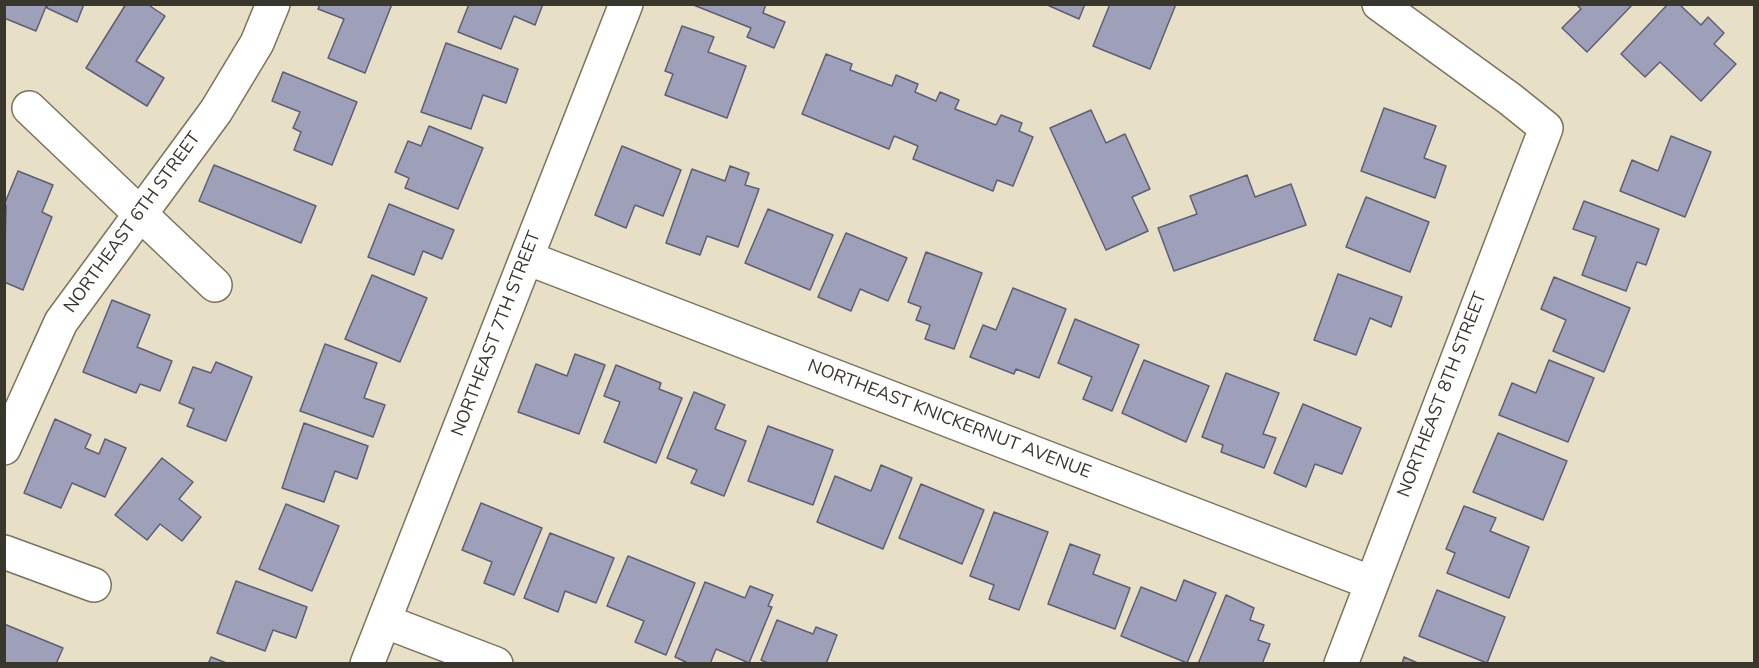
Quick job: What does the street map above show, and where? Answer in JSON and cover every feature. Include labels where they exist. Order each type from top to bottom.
[{"type":"street","name":"NORTHEAST 6TH STREET","points":[[4,448],[61,322],[216,111],[257,43],[273,4]]},
{"type":"street","name":"NORTHEAST 7TH STREET","points":[[367,663],[626,4]]},
{"type":"street","name":"NORTHEAST 8TH STREET","points":[[1341,663],[1546,128],[1510,99],[1379,4]]},
{"type":"street","points":[[29,108],[215,285]]},
{"type":"street","name":"NORTHEAST KNICKERNUT AVENUE","points":[[527,258],[1371,583]]},
{"type":"street","points":[[4,552],[94,585]]},
{"type":"street","points":[[384,621],[496,663]]},
{"type":"building","points":[[4,4],[47,4],[36,31],[4,18]]},
{"type":"building","points":[[48,4],[84,4],[77,22],[47,8]]},
{"type":"building","points":[[126,4],[147,4],[165,16],[136,61],[164,78],[147,106],[86,68]]},
{"type":"building","points":[[320,4],[392,4],[365,73],[328,58],[344,19],[318,9]]},
{"type":"building","points":[[469,4],[543,4],[535,25],[514,16],[501,49],[458,32]]},
{"type":"building","points":[[691,4],[766,4],[763,13],[785,22],[774,48],[747,37],[751,28]]},
{"type":"building","points":[[1045,4],[1085,4],[1079,19]]},
{"type":"building","points":[[1110,4],[1176,4],[1150,69],[1093,46]]},
{"type":"building","points":[[1576,4],[1633,4],[1587,52],[1562,28],[1581,9]]},
{"type":"building","points":[[1668,4],[1679,4],[1701,25],[1708,17],[1724,33],[1714,44],[1736,64],[1701,101],[1660,62],[1645,77],[1621,54]]},
{"type":"building","points":[[682,26],[714,37],[708,52],[746,66],[727,118],[665,95],[673,74],[665,71]]},
{"type":"building","points":[[446,43],[518,69],[506,103],[483,95],[471,129],[421,112]]},
{"type":"building","points":[[826,54],[852,64],[850,70],[892,86],[896,75],[918,84],[915,92],[936,101],[940,92],[959,100],[955,109],[996,125],[1001,115],[1022,123],[1019,131],[1033,137],[1013,186],[997,180],[993,191],[913,159],[918,146],[894,136],[889,149],[802,114]]},
{"type":"building","points":[[283,72],[357,102],[332,165],[294,150],[301,132],[293,128],[300,112],[272,101]]},
{"type":"building","points":[[1384,108],[1436,126],[1424,158],[1446,166],[1435,198],[1361,171]]},
{"type":"building","points":[[1091,110],[1106,143],[1125,134],[1150,189],[1132,197],[1148,231],[1106,250],[1050,128]]},
{"type":"building","points":[[429,126],[483,148],[458,209],[405,188],[409,178],[395,172],[408,141],[421,146]]},
{"type":"building","points":[[1671,136],[1711,152],[1685,217],[1620,191],[1632,160],[1658,171]]},
{"type":"building","points":[[622,146],[681,170],[663,216],[635,205],[626,228],[595,215]]},
{"type":"building","points":[[214,165],[316,206],[301,243],[199,201]]},
{"type":"building","points":[[730,166],[749,173],[745,185],[759,189],[738,247],[707,236],[700,255],[666,243],[692,169],[725,181]]},
{"type":"building","points":[[18,171],[53,185],[42,212],[52,217],[23,290],[4,282],[6,206],[4,205]]},
{"type":"building","points":[[1247,175],[1255,197],[1291,184],[1306,225],[1174,271],[1158,228],[1197,214],[1190,196]]},
{"type":"building","points":[[1366,197],[1429,222],[1410,272],[1346,247]]},
{"type":"building","points":[[1584,201],[1659,229],[1646,265],[1637,262],[1626,291],[1582,275],[1596,237],[1573,229]]},
{"type":"building","points":[[389,204],[454,230],[442,259],[423,251],[414,275],[368,257]]},
{"type":"building","points":[[768,209],[833,235],[810,290],[745,263]]},
{"type":"building","points":[[846,233],[907,258],[888,301],[860,289],[851,311],[818,297]]},
{"type":"building","points":[[926,252],[982,273],[954,349],[925,339],[930,325],[916,320],[921,307],[908,302]]},
{"type":"building","points":[[1338,274],[1402,297],[1391,327],[1370,318],[1356,355],[1314,340]]},
{"type":"building","points":[[372,275],[427,298],[400,362],[345,339]]},
{"type":"building","points":[[1554,277],[1630,308],[1604,372],[1553,351],[1566,320],[1541,309]]},
{"type":"building","points":[[1013,288],[1066,309],[1039,378],[1016,369],[1014,374],[970,357],[983,325],[996,330]]},
{"type":"building","points":[[112,300],[150,315],[137,347],[172,361],[160,391],[140,384],[136,393],[83,372]]},
{"type":"building","points":[[1075,319],[1139,345],[1112,411],[1083,399],[1092,377],[1058,363]]},
{"type":"building","points":[[325,344],[377,363],[364,398],[385,405],[373,437],[300,411]]},
{"type":"building","points":[[575,354],[605,365],[579,434],[518,412],[536,364],[567,376]]},
{"type":"building","points":[[1144,360],[1209,386],[1186,442],[1122,413]]},
{"type":"building","points":[[1549,360],[1594,378],[1568,442],[1499,415],[1512,383],[1536,393]]},
{"type":"building","points":[[216,362],[252,377],[226,441],[187,426],[194,409],[179,403],[193,367],[211,373]]},
{"type":"building","points":[[616,365],[661,383],[659,389],[682,398],[656,463],[604,442],[620,402],[604,396]]},
{"type":"building","points":[[1226,373],[1279,393],[1263,434],[1276,438],[1264,468],[1221,452],[1223,445],[1202,437]]},
{"type":"building","points":[[694,392],[725,405],[715,429],[746,441],[724,496],[691,483],[697,470],[667,458]]},
{"type":"building","points":[[1303,404],[1361,428],[1342,474],[1315,464],[1306,487],[1274,473]]},
{"type":"building","points":[[55,419],[91,435],[85,448],[99,454],[105,439],[126,448],[105,497],[72,483],[61,508],[24,493]]},
{"type":"building","points":[[304,423],[368,446],[357,479],[335,471],[324,502],[282,488]]},
{"type":"building","points":[[768,426],[833,450],[813,505],[748,481]]},
{"type":"building","points":[[1498,433],[1567,461],[1543,520],[1473,492]]},
{"type":"building","points":[[162,458],[193,482],[179,499],[201,517],[182,541],[160,524],[147,540],[115,515]]},
{"type":"building","points":[[881,465],[912,478],[883,549],[817,522],[835,476],[871,491]]},
{"type":"building","points":[[921,484],[984,510],[962,564],[899,538]]},
{"type":"building","points":[[481,503],[542,528],[514,595],[484,583],[492,562],[462,550]]},
{"type":"building","points":[[286,504],[339,526],[312,591],[259,569]]},
{"type":"building","points":[[1464,506],[1496,518],[1490,531],[1529,547],[1509,598],[1447,573],[1455,553],[1446,549]]},
{"type":"building","points":[[994,512],[1048,532],[1019,610],[989,599],[994,585],[970,576]]},
{"type":"building","points":[[550,533],[614,558],[596,603],[565,591],[558,612],[524,598]]},
{"type":"building","points":[[1070,544],[1100,555],[1093,574],[1130,588],[1115,629],[1048,604]]},
{"type":"building","points":[[628,556],[695,583],[666,655],[635,642],[644,621],[607,606]]},
{"type":"building","points":[[1184,580],[1216,593],[1187,663],[1121,636],[1141,587],[1176,601]]},
{"type":"building","points":[[236,581],[307,607],[296,638],[273,630],[265,651],[217,633]]},
{"type":"building","points":[[705,582],[745,598],[750,586],[773,595],[768,606],[772,607],[749,663],[716,649],[710,664],[690,664],[675,657]]},
{"type":"building","points":[[1437,590],[1505,617],[1487,663],[1419,636]]},
{"type":"building","points":[[1226,595],[1254,608],[1250,620],[1264,625],[1258,640],[1270,644],[1262,664],[1198,664]]},
{"type":"building","points":[[777,620],[813,634],[816,627],[837,635],[826,664],[770,664],[761,660]]},
{"type":"building","points":[[4,624],[63,648],[56,664],[4,664]]},
{"type":"building","points":[[211,657],[229,664],[208,664]]},
{"type":"building","points":[[1404,657],[1420,664],[1402,664]]}]
